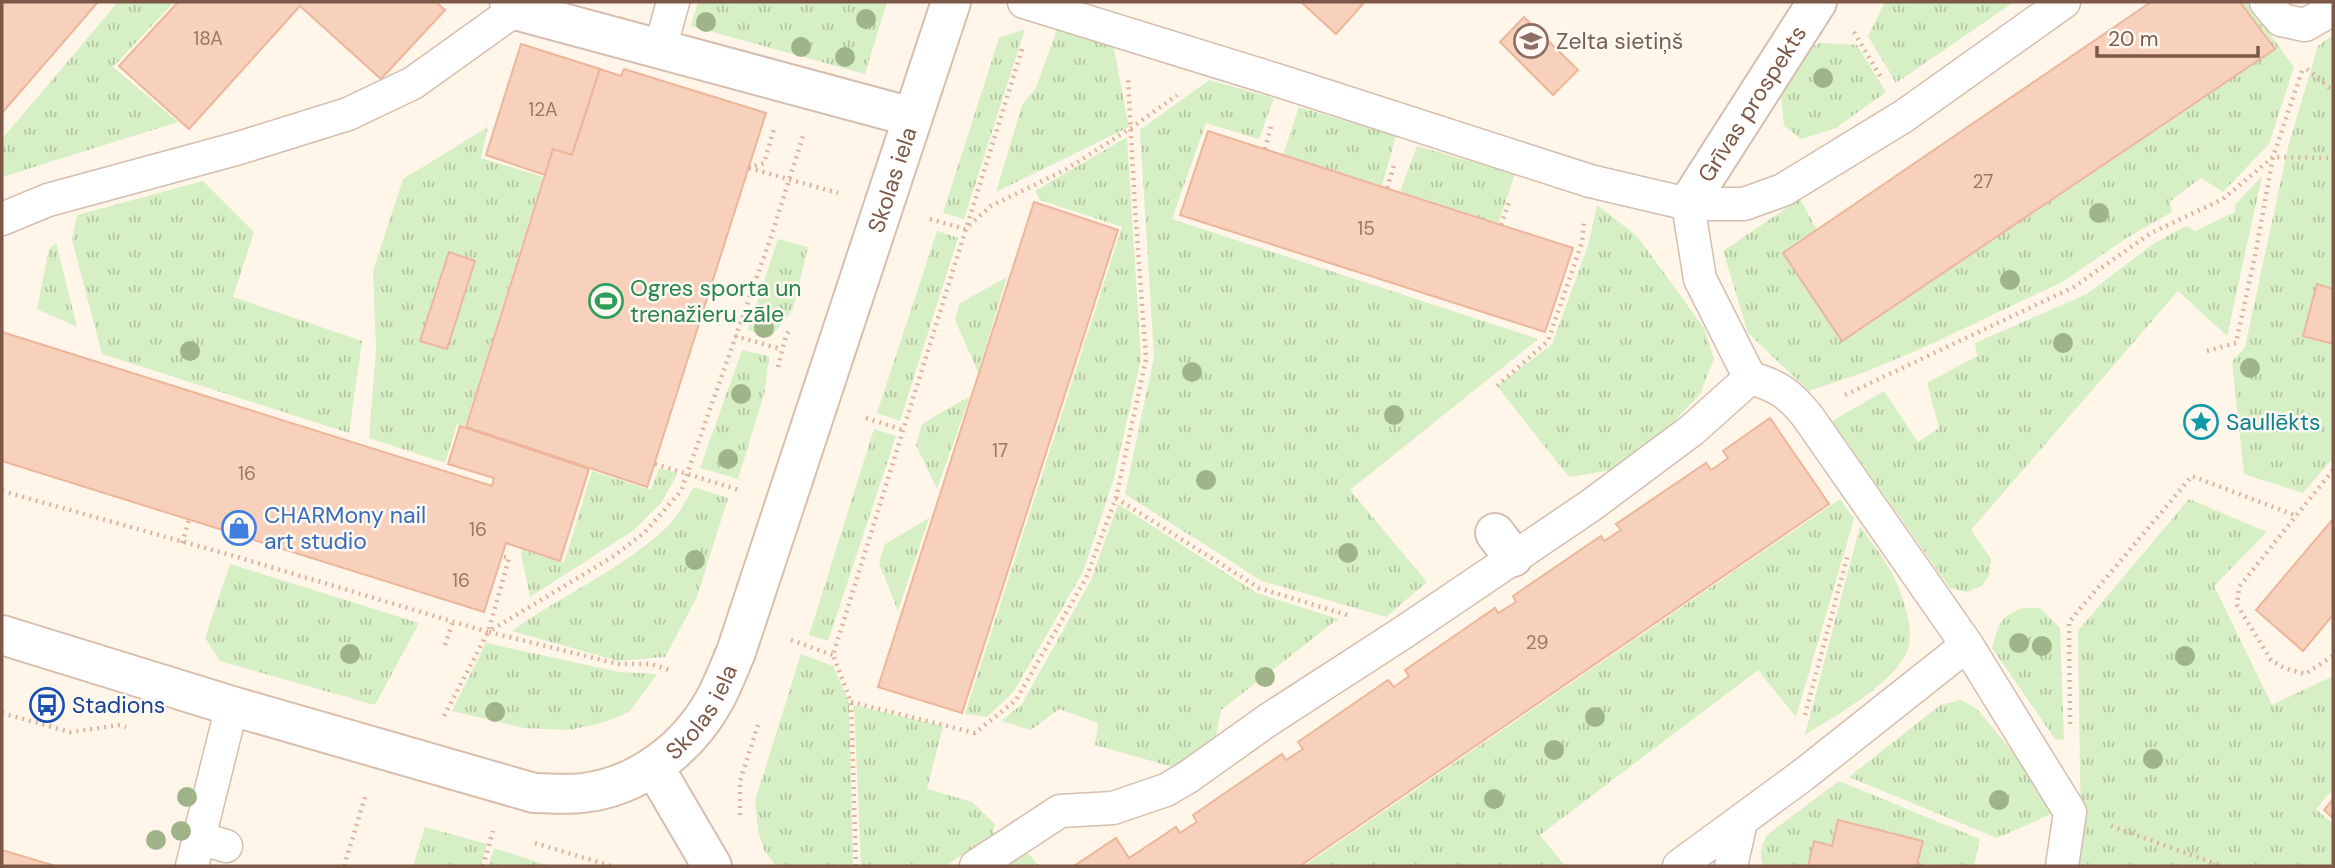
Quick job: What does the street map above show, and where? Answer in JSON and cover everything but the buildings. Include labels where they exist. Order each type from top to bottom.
[{"type":"main road","name":"Skolas iela","points":[[2,635],[232,706],[534,793],[582,793],[627,782],[654,767],[684,741],[713,702],[736,652],[951,2]]},
{"type":"main road","name":"Grīvas prospekts","points":[[1688,204],[1816,2]]},
{"type":"main road","points":[[511,6],[912,117]]},
{"type":"main road","points":[[654,767],[712,866]]},
{"type":"lane","points":[[660,49],[673,2]]},
{"type":"lane","points":[[1030,4],[1590,181],[1688,204],[1744,204],[1783,190],[1903,116],[2064,2]]},
{"type":"lane","points":[[2266,2],[2281,20],[2305,25],[2333,9]]},
{"type":"lane","points":[[2,219],[48,200],[239,148],[348,114],[413,83],[511,6]]},
{"type":"lane","points":[[1688,204],[1700,279],[1750,378],[1767,383],[1792,397],[1808,416],[1966,645],[2070,812],[2062,866]]},
{"type":"lane","points":[[976,866],[1060,811],[1113,808],[1166,790],[1404,632],[1504,545],[1590,506],[1681,438],[1750,378]]},
{"type":"lane","points":[[1679,866],[1803,775],[1966,645]]},
{"type":"lane","points":[[206,850],[232,706]]},
{"type":"lane","points":[[1731,866],[1741,822]]},
{"type":"path","points":[[856,866],[851,702],[833,655],[965,229],[1030,4]]},
{"type":"path","points":[[1848,22],[1903,116]]},
{"type":"path","points":[[851,702],[975,733],[1016,700],[1086,578],[1116,498],[1146,359],[1125,33]]},
{"type":"path","points":[[965,229],[991,206],[1065,170],[1131,128],[1222,63]]},
{"type":"path","points":[[2207,351],[2236,343],[2273,157],[2303,66],[2333,91]]},
{"type":"path","points":[[488,632],[614,556],[644,533],[681,491],[818,92]]},
{"type":"path","points":[[1808,416],[1834,400],[2074,287],[2151,233],[2223,200],[2273,157],[2333,158]]},
{"type":"path","points":[[748,168],[840,193]]},
{"type":"path","points":[[1497,386],[1548,341],[1581,243],[1590,181]]},
{"type":"path","points":[[929,219],[965,229]]},
{"type":"path","points":[[735,336],[781,349]]},
{"type":"path","points":[[866,418],[903,430]]},
{"type":"path","points":[[655,464],[743,491]]},
{"type":"path","points":[[2333,470],[2239,587],[2237,605],[2271,660],[2284,668],[2305,674],[2333,656]]},
{"type":"path","points":[[2048,775],[2071,751],[2069,622],[2192,476],[2297,516]]},
{"type":"path","points":[[2,491],[234,556],[488,632],[618,664],[651,664],[673,671]]},
{"type":"path","points":[[1803,775],[1801,729],[1864,495]]},
{"type":"path","points":[[1116,498],[1259,588],[1404,632]]},
{"type":"path","points":[[182,543],[189,520]]},
{"type":"path","points":[[444,716],[488,632],[509,558],[501,556]]},
{"type":"path","points":[[445,645],[453,621]]},
{"type":"path","points":[[786,639],[833,655]]},
{"type":"path","points":[[344,866],[366,793]]},
{"type":"path","points":[[2070,812],[2222,866]]},
{"type":"path","points":[[483,866],[494,831]]},
{"type":"green space","points":[[118,2],[174,2],[113,67],[178,122],[2,177],[2,139]]},
{"type":"green space","points":[[698,2],[887,2],[865,74],[691,26]]},
{"type":"green space","points":[[1885,2],[2014,2],[1896,83],[1868,36]]},
{"type":"green space","points":[[2240,2],[2247,2],[2294,67],[2269,144],[2223,192],[2201,178],[2170,201],[2172,212],[2125,239],[2064,281],[1925,347],[1809,391],[1748,333],[1723,251],[1800,199],[1817,230],[1783,253],[1843,341],[2274,49]]},
{"type":"green space","points":[[1025,29],[964,219],[943,213],[999,38]]},
{"type":"green space","points":[[1057,29],[1113,44],[1129,127],[996,192],[1022,105],[1036,88]]},
{"type":"green space","points":[[2333,35],[2333,458],[2303,493],[2244,474],[2232,362],[2245,347],[2288,147],[2318,46]]},
{"type":"green space","points":[[1820,43],[1857,45],[1886,92],[1836,128],[1801,139],[1784,126],[1781,97],[1806,50]]},
{"type":"green space","points":[[1209,80],[1274,98],[1259,139],[1206,123],[1172,219],[1538,339],[1350,490],[1427,582],[1386,617],[1262,581],[1125,494],[1154,357],[1140,130]]},
{"type":"green space","points":[[1299,107],[1396,136],[1382,186],[1283,155]]},
{"type":"green space","points":[[488,127],[481,158],[543,177],[465,426],[457,424],[445,463],[369,438],[376,349],[373,271],[403,179]]},
{"type":"green space","points":[[1127,137],[1141,359],[1114,478],[1083,572],[1014,691],[987,717],[965,714],[1122,227],[1040,200],[1035,191]]},
{"type":"green space","points":[[1417,146],[1515,174],[1498,224],[1400,192]]},
{"type":"green space","points":[[2262,176],[2227,336],[2178,291],[1971,530],[1991,559],[1989,575],[1982,586],[1967,592],[1950,588],[1832,421],[1884,391],[1918,442],[1939,428],[1927,383],[1977,356],[1975,343],[2087,294],[2153,244],[2186,226],[2195,231],[2235,212],[2235,205]]},
{"type":"green space","points":[[203,181],[254,232],[233,297],[362,341],[349,433],[102,354],[72,240],[77,215]]},
{"type":"green space","points":[[1597,205],[1637,236],[1704,328],[1714,359],[1700,394],[1665,431],[1612,470],[1569,477],[1497,386],[1552,344],[1588,246]]},
{"type":"green space","points":[[937,231],[958,238],[900,421],[877,413]]},
{"type":"green space","points":[[778,239],[808,247],[793,309],[771,337],[748,330]]},
{"type":"green space","points":[[56,243],[77,327],[37,309],[49,249]]},
{"type":"green space","points":[[1007,277],[978,372],[955,320],[960,303]]},
{"type":"green space","points":[[742,350],[769,356],[765,391],[738,479],[700,468]]},
{"type":"green space","points":[[970,396],[937,489],[916,445],[922,424]]},
{"type":"green space","points":[[874,429],[896,436],[828,641],[809,635]]},
{"type":"green space","points":[[659,468],[678,473],[661,503],[634,530],[530,597],[522,550],[564,563],[592,471],[651,490]]},
{"type":"green space","points":[[694,487],[728,498],[697,597],[665,657],[618,661],[512,631],[649,542],[674,519]]},
{"type":"green space","points":[[1840,499],[1854,519],[1796,717],[1758,670],[1540,835],[1565,866],[1304,866]]},
{"type":"green space","points":[[2189,499],[2267,532],[2214,586],[2272,705],[2333,676],[2333,789],[2316,809],[2333,824],[2333,866],[2075,866],[2081,840],[2078,631]]},
{"type":"green space","points":[[1118,504],[1257,593],[1338,619],[1221,710],[1214,748],[1183,770],[1095,745],[1098,723],[1059,709],[1031,730],[1001,721],[1022,704],[1091,580]]},
{"type":"green space","points":[[929,518],[898,611],[879,563],[885,544]]},
{"type":"green space","points":[[1860,526],[1895,578],[1906,609],[1910,642],[1901,662],[1878,686],[1805,735]]},
{"type":"green space","points":[[230,564],[419,623],[375,705],[220,661],[205,638]]},
{"type":"green space","points":[[2022,608],[2040,608],[2060,628],[2064,740],[2055,739],[1992,648],[2004,619]]},
{"type":"green space","points":[[486,643],[619,672],[657,674],[629,712],[602,723],[569,730],[524,728],[452,711]]},
{"type":"green space","points":[[801,654],[833,666],[849,702],[853,866],[776,866],[764,850],[758,830],[755,801]]},
{"type":"green space","points":[[1961,700],[1977,709],[2061,810],[1997,838],[1849,777],[1940,705]]},
{"type":"green space","points":[[854,705],[943,726],[927,789],[972,802],[995,824],[993,835],[945,866],[861,866]]},
{"type":"green space","points":[[1839,781],[1980,839],[1974,866],[1917,864],[1923,841],[1832,846],[1814,841],[1808,866],[1763,866],[1761,851],[1767,835]]},
{"type":"green space","points":[[425,827],[487,844],[481,866],[413,866]]},
{"type":"green space","points":[[494,848],[550,866],[488,866]]},
{"type":"green space","points":[[1027,852],[1039,866],[1007,866]]},
{"type":"place","name":"Zelta sietiņš","points":[[1531,41]]},
{"type":"place","name":"Ogres sporta un trenažieru zāle","points":[[606,301]]},
{"type":"place","name":"Saullēkts","points":[[2201,422]]},
{"type":"place","name":"CHARMony nail art studio","points":[[239,528]]},
{"type":"place","name":"Stadions","points":[[47,705]]}]
